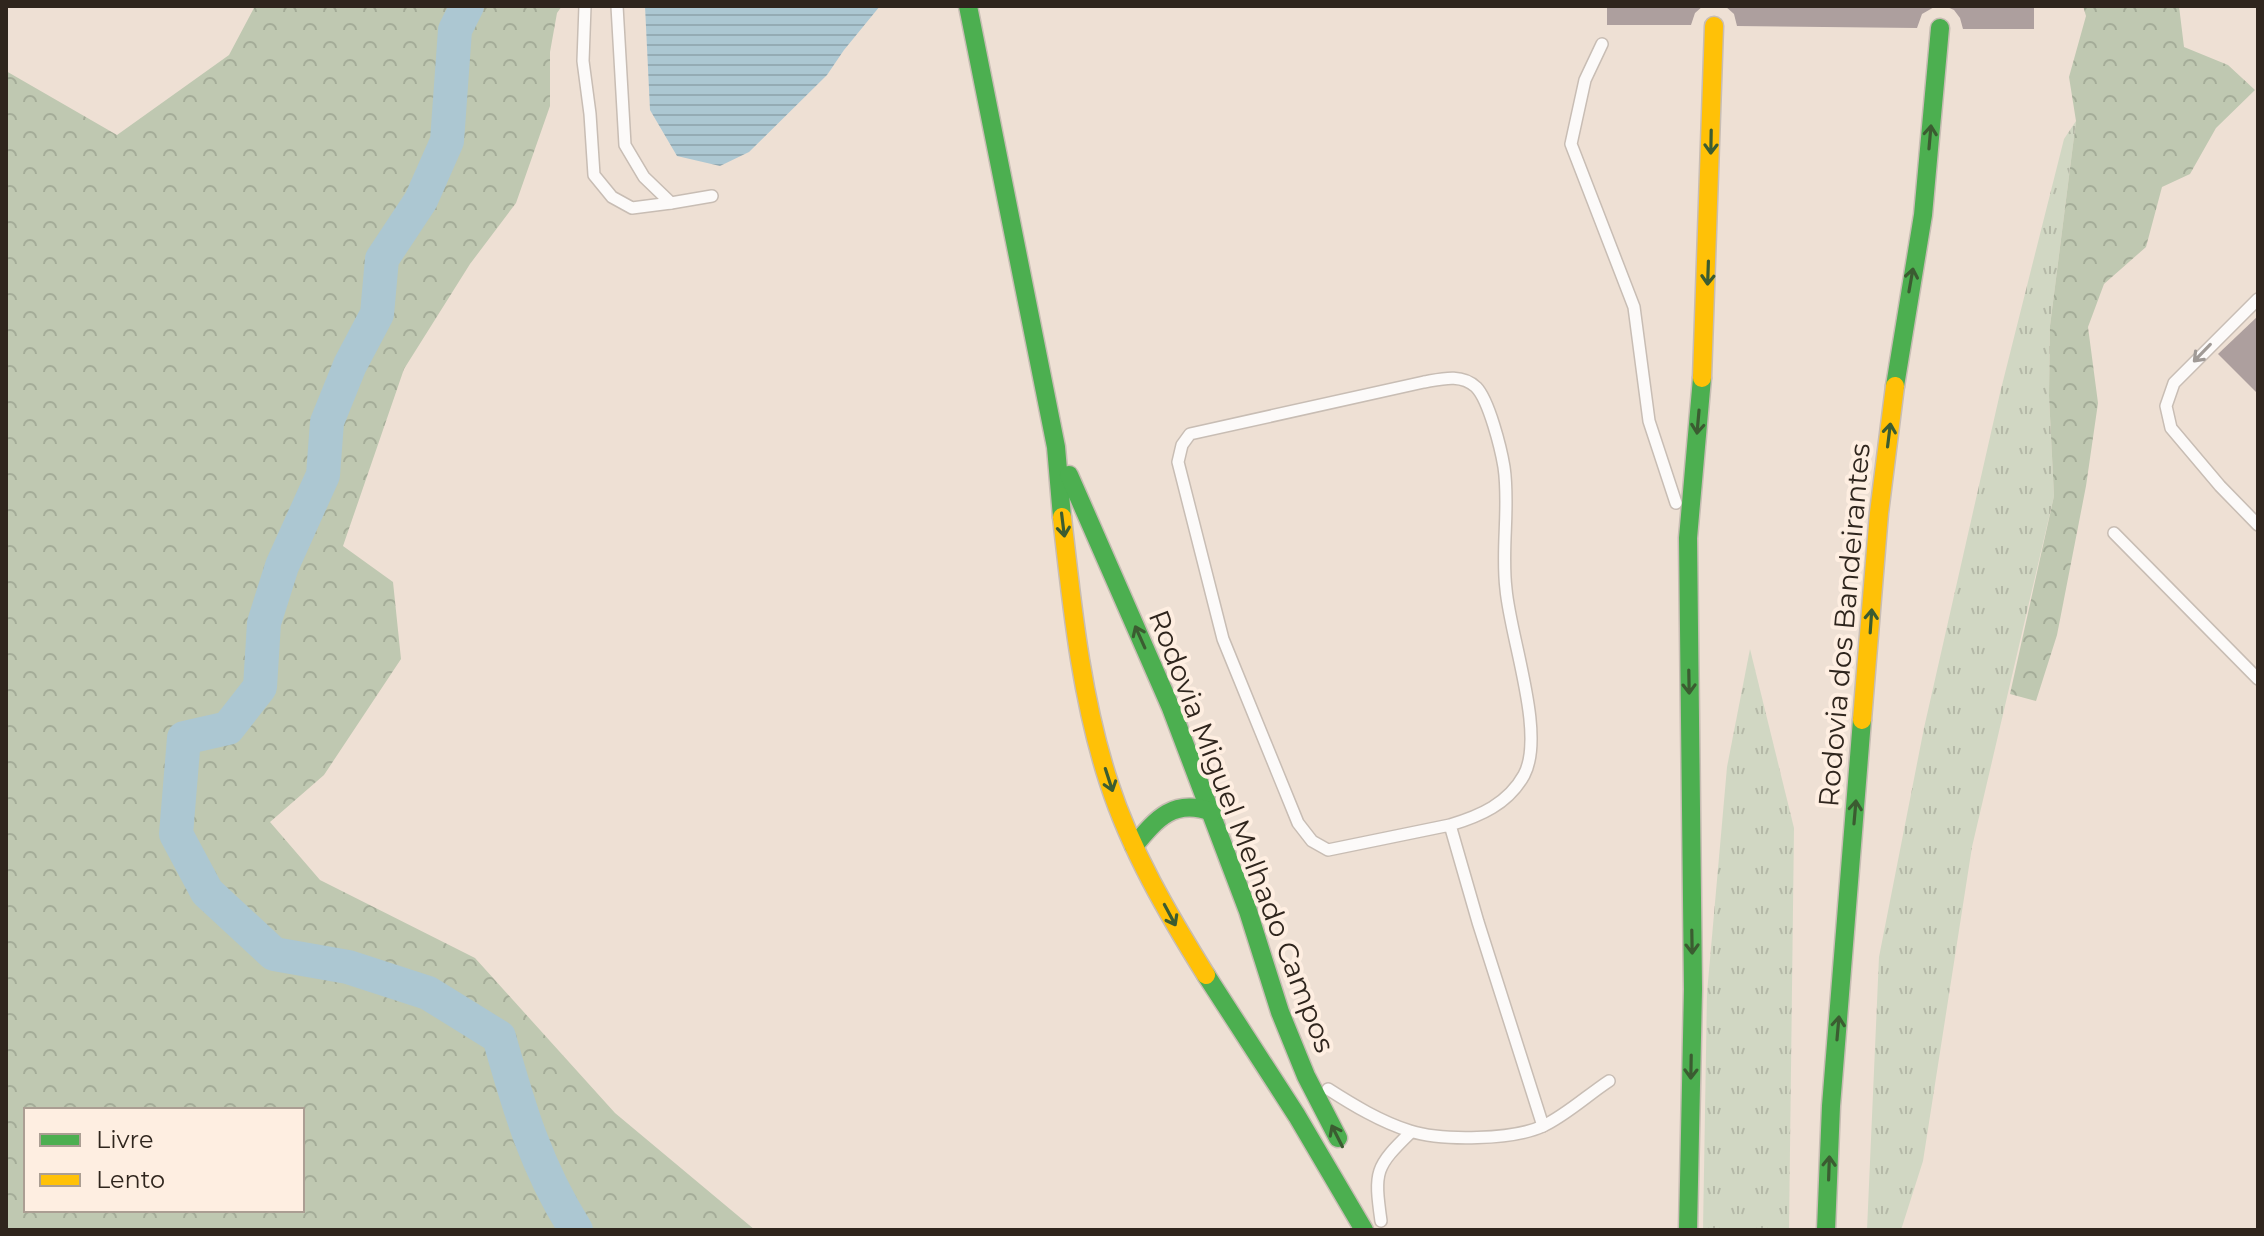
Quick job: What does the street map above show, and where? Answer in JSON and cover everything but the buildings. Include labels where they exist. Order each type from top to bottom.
[{"type":"highway","name":"Rodovia Miguel Melhado Campos","points":[[970,6],[1056,447],[1084,688],[1099,751],[1134,846],[1188,947],[1303,1125],[1377,1227]]},
{"type":"highway","points":[[1688,1230],[1693,989],[1688,538],[1705,344],[1714,26]]},
{"type":"highway","name":"Rodovia dos Bandeirantes","points":[[1826,1230],[1831,1106],[1879,513],[1900,345],[1923,215],[1940,28]]},
{"type":"highway","name":"Rodovia Miguel Melhado Campos","points":[[1056,447],[1171,708],[1212,812],[1280,1012],[1306,1076],[1347,1155]]},
{"type":"highway","points":[[1134,846],[1156,823],[1178,809],[1193,806],[1212,812]]},
{"type":"highway","points":[[1361,1182],[1377,1227]]},
{"type":"lane","points":[[585,6],[583,61],[594,175],[612,197],[632,208],[712,196]]},
{"type":"lane","points":[[617,6],[625,145],[644,177],[671,203]]},
{"type":"lane","points":[[1602,44],[1585,80],[1571,144],[1634,307],[1649,421],[1688,538]]},
{"type":"lane","points":[[2258,299],[2174,383],[2166,406],[2171,428],[2258,525]]},
{"type":"lane","points":[[1456,377],[1476,387],[1493,422],[1504,469],[1505,589],[1532,739],[1525,774],[1507,797],[1482,815],[1450,825],[1328,850],[1312,841],[1298,823],[1223,639],[1178,462],[1182,445],[1190,434],[1434,380],[1456,377]]},
{"type":"lane","points":[[2114,533],[2258,679]]},
{"type":"lane","points":[[1450,825],[1543,1126]]},
{"type":"lane","points":[[1306,1076],[1357,1108],[1411,1132],[1475,1138],[1543,1126],[1609,1081]]},
{"type":"lane","points":[[1377,1227],[1377,1173],[1385,1157],[1411,1132]]},
{"type":"green space","points":[[255,6],[562,6],[557,13],[550,52],[550,106],[516,203],[470,264],[404,369],[343,546],[393,582],[401,659],[324,775],[270,822],[320,880],[475,958],[615,1113],[755,1230],[6,1230],[6,71],[117,135],[229,55]]},
{"type":"green space","points":[[2083,6],[2179,6],[2184,47],[2228,65],[2255,90],[2216,128],[2190,174],[2162,187],[2146,247],[2104,284],[2088,327],[2098,403],[2086,486],[2057,635],[2036,701],[2010,694],[2054,496],[2049,396],[2050,326],[2076,121],[2069,77],[2086,16]]},
{"type":"green space","points":[[2076,121],[2050,326],[2049,396],[2054,496],[1972,847],[1923,1161],[1901,1230],[1867,1230],[1879,957],[1924,728],[2000,393],[2064,139]]},
{"type":"green space","points":[[1750,649],[1794,828],[1789,1230],[1703,1230],[1707,993],[1727,767]]},
{"type":"water","points":[[645,6],[880,6],[827,75],[749,152],[720,166],[677,156],[650,110]]},
{"type":"waterway","points":[[467,6],[455,30],[447,141],[421,200],[382,259],[377,314],[350,365],[327,422],[323,475],[282,566],[264,623],[260,687],[228,728],[184,738],[176,834],[207,892],[274,954],[348,967],[428,993],[499,1037],[539,1160],[576,1230]]},
{"type":"traffic: fast","points":[[968,6],[1056,447],[1062,517]]},
{"type":"traffic: fast","points":[[1895,386],[1923,215],[1940,28]]},
{"type":"traffic: fast","points":[[1688,1230],[1693,989],[1688,538],[1702,378]]},
{"type":"traffic: fast","points":[[1069,475],[1171,708],[1248,911],[1280,1012],[1306,1076],[1338,1138]]},
{"type":"traffic: fast","points":[[1826,1230],[1831,1106],[1862,720]]},
{"type":"traffic: fast","points":[[1134,846],[1167,813],[1187,807],[1212,812]]},
{"type":"traffic: fast","points":[[1206,975],[1297,1116],[1364,1230]]},
{"type":"traffic: slow","points":[[1702,378],[1714,26]]},
{"type":"traffic: slow","points":[[1862,720],[1879,513],[1895,386]]},
{"type":"traffic: slow","points":[[1062,517],[1084,685],[1109,783],[1128,833],[1152,882],[1206,975]]}]
